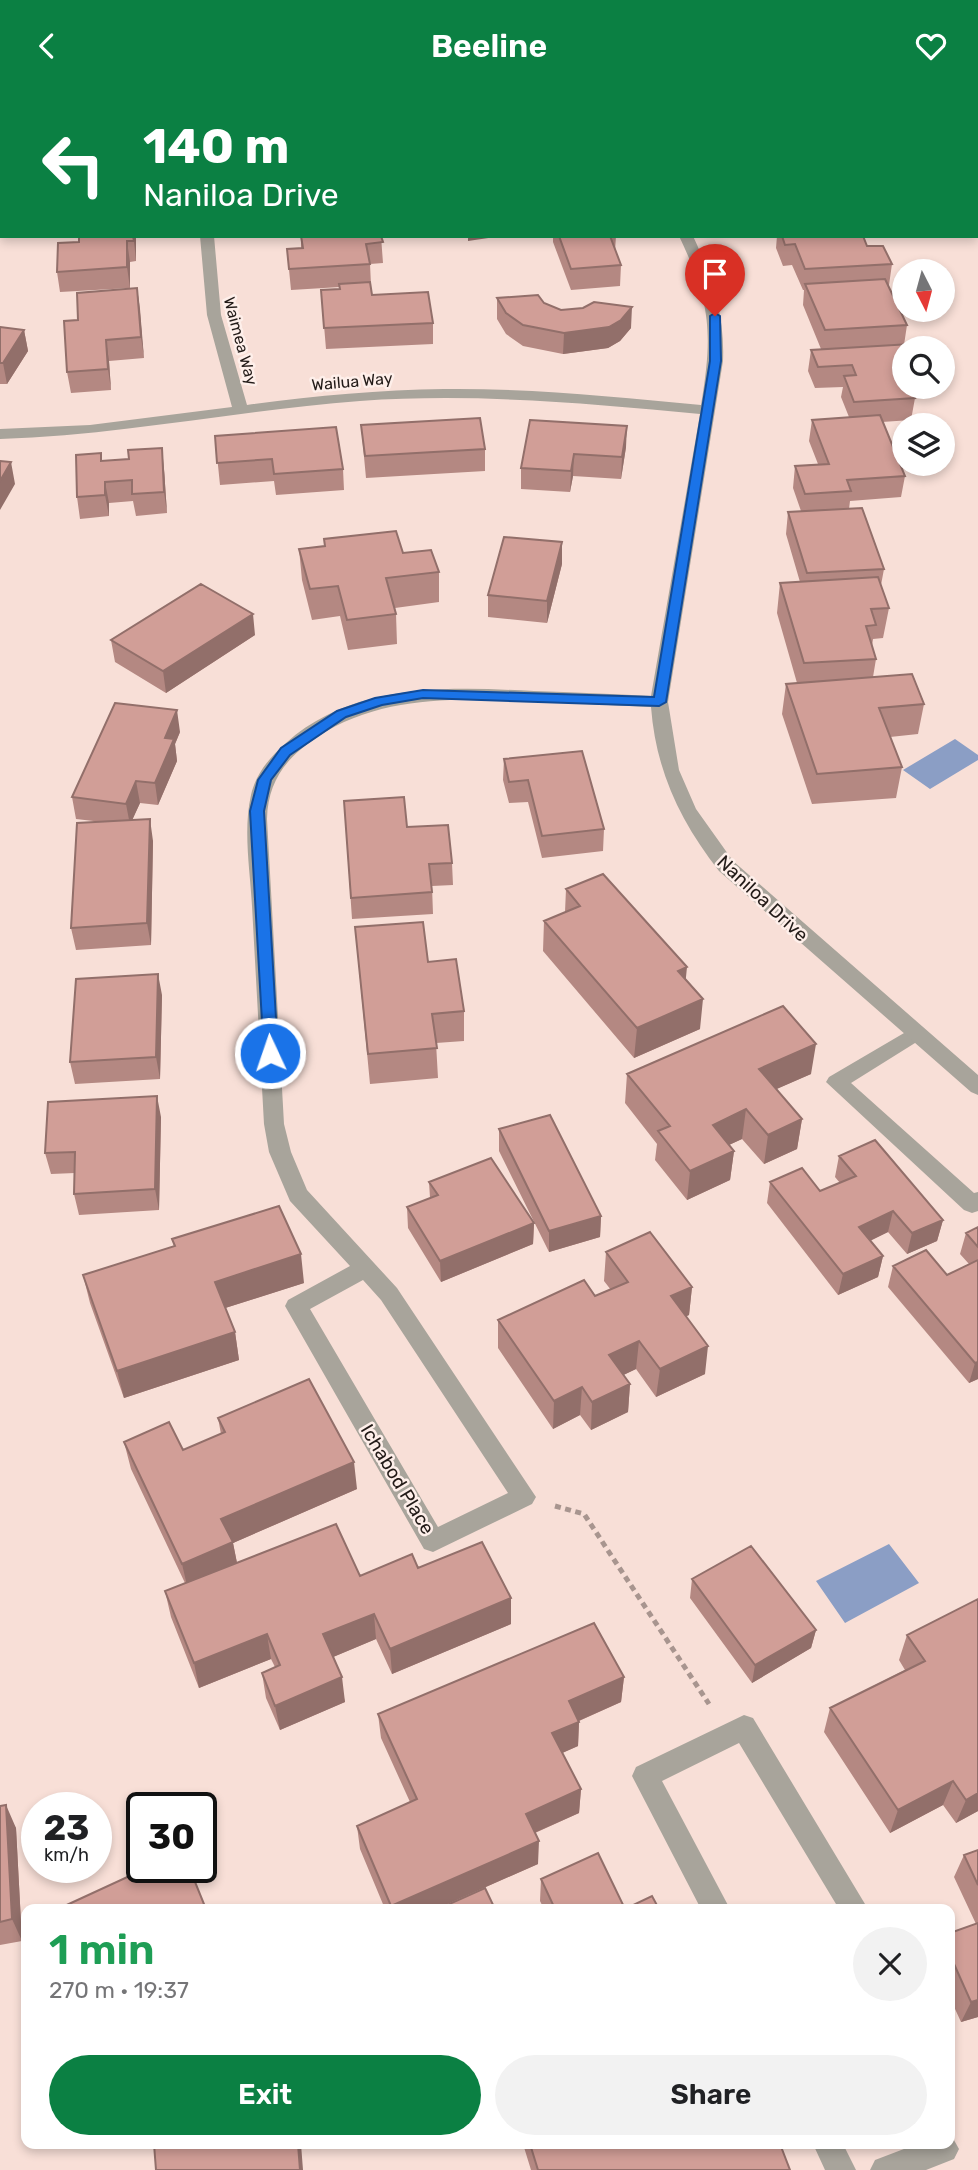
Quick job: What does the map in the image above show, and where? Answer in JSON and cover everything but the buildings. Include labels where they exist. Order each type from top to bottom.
[{"type":"street","name":"Waimea Way","points":[[207,238],[214,315],[241,411]]},
{"type":"street","name":"Naniloa Drive","points":[[688,238],[705,276],[715,316],[716,361],[659,702],[661,737],[669,771],[702,837],[726,866],[978,1087]]},
{"type":"street","name":"Wailua Way","points":[[0,434],[93,431],[359,397],[455,393],[557,396],[708,410]]},
{"type":"street","points":[[524,1497],[389,1294],[298,1195],[280,1152],[274,1123],[257,811],[265,780],[279,761],[301,740],[342,714],[380,701],[423,694],[659,702]]},
{"type":"street","points":[[915,1033],[836,1082],[972,1204],[978,1201]]},
{"type":"street","name":"Ichabod Place","points":[[366,1268],[296,1306],[433,1541],[524,1497]]},
{"type":"street","points":[[713,1904],[645,1776],[744,1727],[850,1904]]},
{"type":"street","points":[[830,2149],[841,2170]]},
{"type":"street","points":[[885,2170],[944,2149]]},
{"type":"path","points":[[524,1497],[584,1514],[729,1735]]},
{"type":"water","points":[[955,739],[978,755],[978,760],[930,789],[903,770]]},
{"type":"water","points":[[889,1544],[919,1583],[845,1623],[816,1581]]},
{"type":"route","points":[[270,1053],[257,811],[265,780],[285,752],[342,714],[380,701],[423,694],[464,693],[659,702],[716,361],[715,316]]}]
